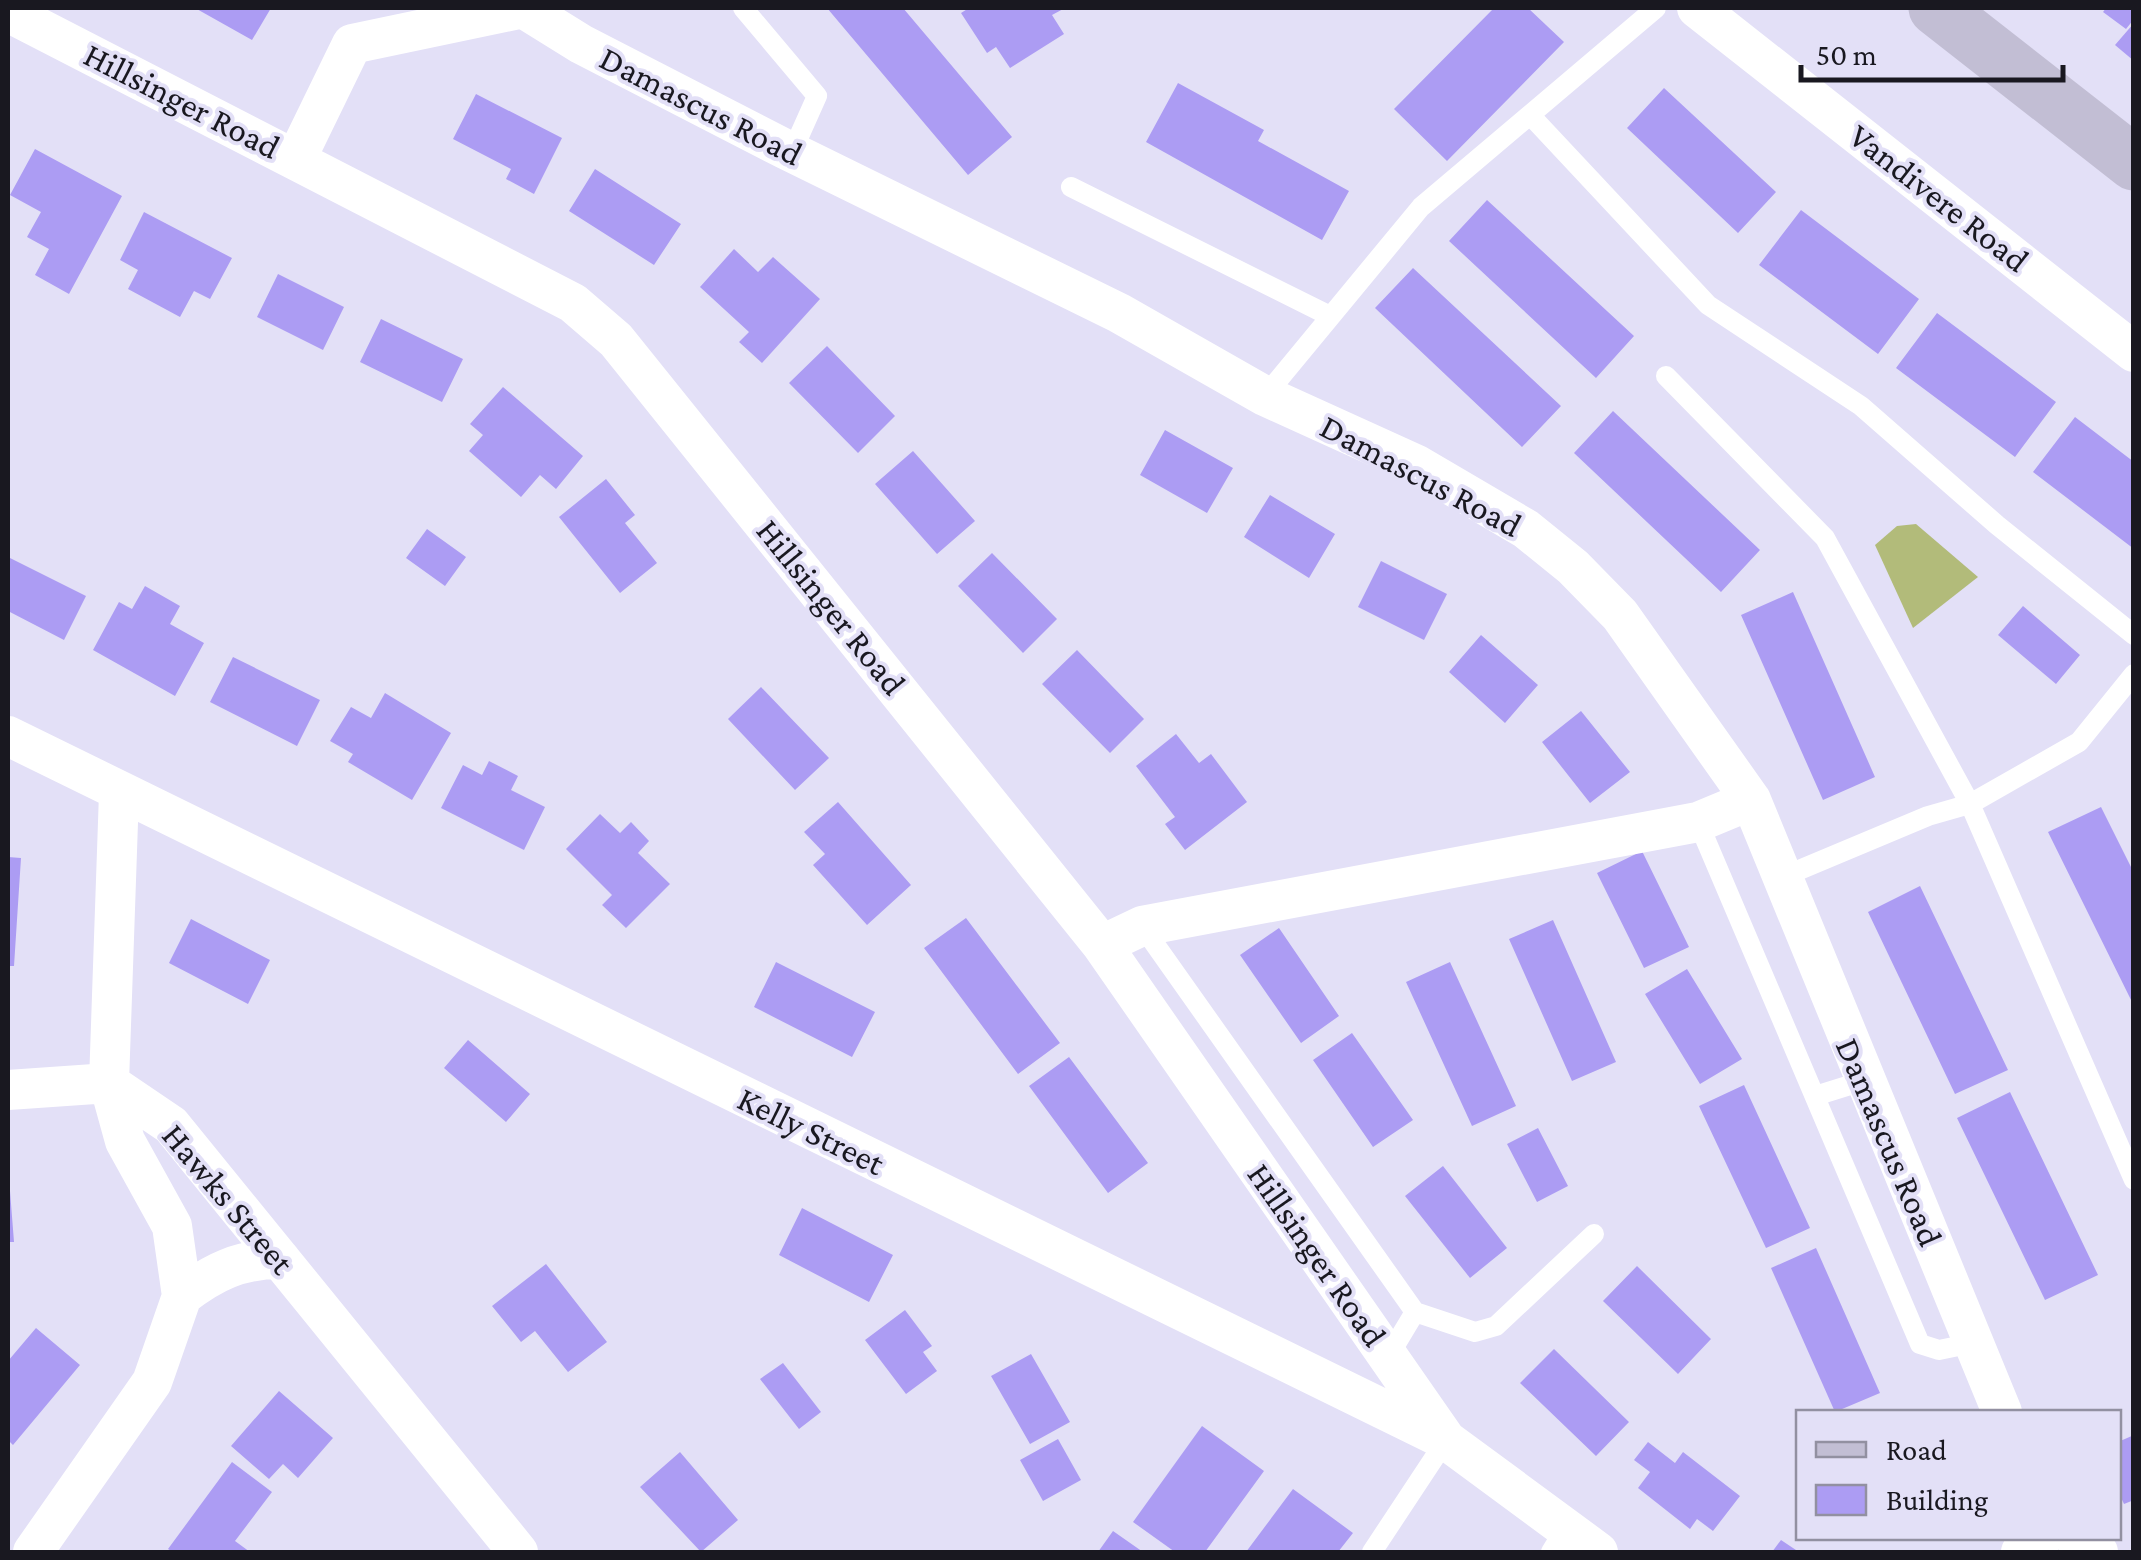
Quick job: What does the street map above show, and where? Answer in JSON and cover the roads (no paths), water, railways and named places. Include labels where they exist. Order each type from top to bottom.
[{"type":"street","name":"Damascus Road","points":[[523,8],[581,44],[792,152],[1119,313],[1266,396],[1417,465],[1526,528],[1573,568],[1620,615],[1751,800],[2001,1410]]},
{"type":"street","points":[[296,158],[352,44],[523,8]]},
{"type":"street","name":"Vandivere Road","points":[[1697,8],[2134,352]]},
{"type":"street","points":[[1936,8],[2134,163]]},
{"type":"street","name":"Hillsinger Road","points":[[8,12],[573,303],[616,340],[1102,944],[1446,1440]]},
{"type":"street","name":"Kelly Street","points":[[8,736],[1446,1440],[1559,1540],[1598,1552]]},
{"type":"street","points":[[33,1552],[152,1382],[182,1296],[172,1226],[125,1141],[109,1083],[118,793]]},
{"type":"street","points":[[1102,944],[1142,926],[1698,822],[1751,800]]},
{"type":"street","points":[[8,1090],[109,1083]]},
{"type":"street","name":"Hawks Street","points":[[109,1083],[171,1125],[518,1552]]},
{"type":"street","points":[[182,1296],[209,1274],[239,1262],[280,1259]]},
{"type":"lane","points":[[743,8],[817,96],[792,152]]},
{"type":"lane","points":[[1266,396],[1421,207],[1532,117],[1656,8]]},
{"type":"lane","points":[[1532,117],[1708,305],[1861,406],[1997,526],[2134,636]]},
{"type":"lane","points":[[1071,187],[1330,316]]},
{"type":"lane","points":[[1666,376],[1824,538],[1970,804],[2134,1180]]},
{"type":"lane","points":[[1780,878],[1928,816],[1970,804],[2080,742],[2134,674]]},
{"type":"lane","points":[[1698,822],[1920,1344],[1939,1350],[1972,1342]]},
{"type":"lane","points":[[1142,926],[1415,1312],[1475,1332],[1496,1326],[1594,1234]]},
{"type":"lane","points":[[1815,1096],[1863,1081]]},
{"type":"lane","points":[[1388,1357],[1415,1312]]},
{"type":"lane","points":[[1372,1552],[1446,1440]]}]
